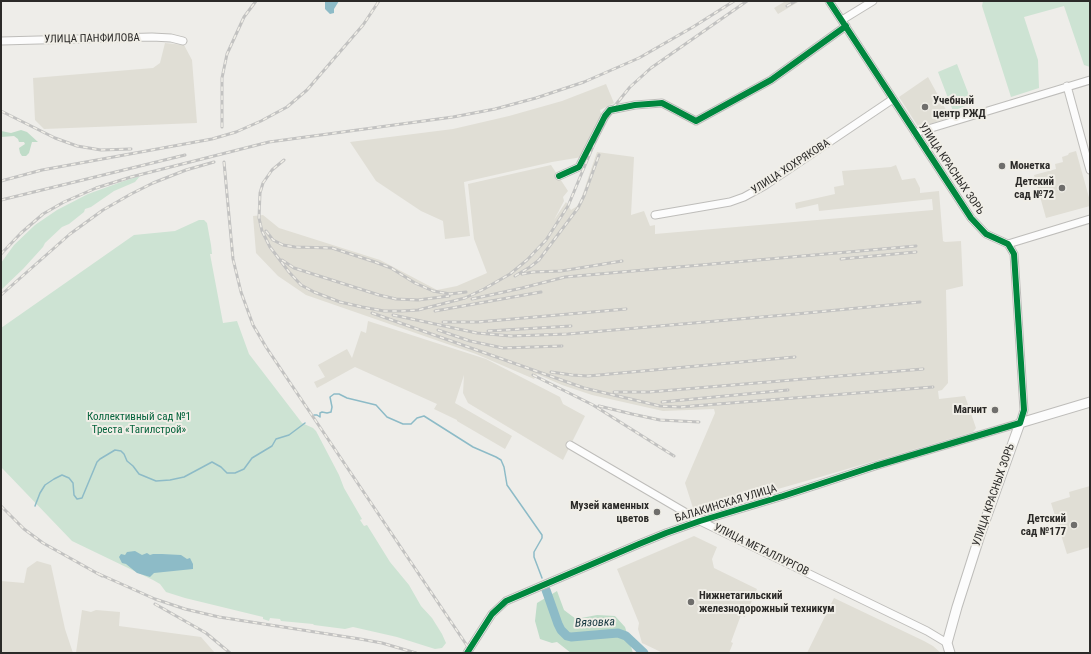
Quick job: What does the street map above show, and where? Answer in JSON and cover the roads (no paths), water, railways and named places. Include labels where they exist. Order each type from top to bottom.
[{"type":"main road","name":"БАЛАКИНСКАЯ УЛИЦА","points":[[1020,423],[1090,402]]},
{"type":"main road","name":"УЛИЦА КРАСНЫХ ЗОРЬ","points":[[947,643],[980,535],[1020,423]]},
{"type":"main road","points":[[947,643],[950,653]]},
{"type":"street","name":"УЛИЦА КРАСНЫХ ЗОРЬ","points":[[830,1],[892,99],[971,218],[986,234],[1008,244],[1014,254],[1024,410],[1020,423]]},
{"type":"street","points":[[559,176],[579,167],[607,112],[613,108],[662,103],[696,121],[771,80],[873,1]]},
{"type":"street","name":"УЛИЦА ПАНФИЛОВА","points":[[1,41],[158,37],[183,41]]},
{"type":"street","points":[[915,133],[1090,80]]},
{"type":"street","points":[[1067,86],[1090,170]]},
{"type":"street","name":"УЛИЦА ХОХРЯКОВА","points":[[655,215],[744,198],[892,99]]},
{"type":"street","points":[[1008,244],[1090,219]]},
{"type":"street","name":"БАЛАКИНСКАЯ УЛИЦА","points":[[467,653],[492,614],[506,601],[646,541],[700,521],[882,464],[1020,423]]},
{"type":"street","name":"УЛИЦА МЕТАЛЛУРГОВ","points":[[570,445],[700,521],[920,628],[947,643]]},
{"type":"water","points":[[325,1],[339,1],[334,9],[334,13],[330,14],[325,9]]},
{"type":"water","points":[[135,551],[142,555],[147,553],[150,555],[181,555],[187,559],[190,558],[193,564],[193,569],[154,573],[150,577],[137,573],[126,564],[122,563],[119,557],[121,554],[125,555],[127,552]]},
{"type":"waterway","points":[[314,415],[320,417],[320,413],[322,412],[331,412],[332,407],[330,397],[334,394],[339,394],[347,398],[376,405],[387,417],[403,424],[411,424],[417,418],[424,416],[473,447],[501,460],[504,467],[507,485],[542,535],[542,538],[534,552],[534,557],[542,578]]},
{"type":"waterway","name":"Вязовка","points":[[35,506],[45,485],[62,475],[69,478],[73,483],[74,495],[77,499],[82,498],[97,462],[115,450],[121,451],[127,461],[139,474],[156,481],[184,477],[212,462],[221,467],[227,473],[235,473],[244,469],[252,458],[272,446],[276,439],[289,435],[305,423]]},
{"type":"waterway","name":"Вязовка","points":[[546,590],[558,624],[567,636],[571,637],[618,633],[626,636],[644,653]]},
{"type":"railway","points":[[222,127],[222,78],[227,54],[244,17],[256,1]]},
{"type":"railway","points":[[1,181],[42,170],[212,139],[236,132],[261,121],[287,107],[307,90],[363,25],[379,1]]},
{"type":"railway","points":[[1,254],[21,233],[43,214],[64,202],[96,188],[131,177],[269,142],[453,117],[495,109],[536,98],[584,82],[639,58],[693,27],[734,1]]},
{"type":"railway","points":[[284,160],[272,170],[263,183],[260,193],[259,218],[262,231],[270,247],[301,285],[314,292],[340,302],[384,311],[418,310],[465,298],[510,274],[527,260],[546,240],[568,206],[599,132],[613,108],[630,87],[651,68],[747,1]]},
{"type":"railway","points":[[787,6],[796,1]]},
{"type":"railway","points":[[1,111],[55,138],[77,146],[101,150],[131,149]]},
{"type":"railway","points":[[1,200],[185,155]]},
{"type":"railway","points":[[515,276],[539,260],[578,208],[599,155]]},
{"type":"railway","points":[[1,295],[70,234],[103,210],[153,183],[186,170],[214,162]]},
{"type":"railway","points":[[224,162],[233,259],[241,292],[253,325],[266,347],[472,653]]},
{"type":"railway","points":[[266,231],[273,240],[283,245],[295,247],[332,248],[375,262],[391,268],[415,283],[433,291],[450,294],[466,292]]},
{"type":"railway","points":[[472,299],[565,277],[916,246]]},
{"type":"railway","points":[[841,259],[916,252]]},
{"type":"railway","points":[[282,260],[294,268],[396,299],[418,300],[449,296]]},
{"type":"railway","points":[[522,274],[561,271],[622,261]]},
{"type":"railway","points":[[435,311],[541,292]]},
{"type":"railway","points":[[393,315],[477,333],[511,336],[568,334],[920,302]]},
{"type":"railway","points":[[443,322],[478,322],[626,309]]},
{"type":"railway","points":[[372,313],[584,388],[660,406],[680,407],[933,387]]},
{"type":"railway","points":[[488,331],[571,326]]},
{"type":"railway","points":[[438,330],[470,341],[503,348],[562,346]]},
{"type":"railway","points":[[551,372],[588,376],[795,357]]},
{"type":"railway","points":[[614,392],[649,392],[923,369]]},
{"type":"railway","points":[[533,375],[593,405],[674,456]]},
{"type":"railway","points":[[662,402],[788,390]]},
{"type":"railway","points":[[599,406],[660,420],[699,422]]},
{"type":"railway","points":[[1,506],[24,529],[43,543],[102,576]]},
{"type":"railway","points":[[99,574],[155,599],[185,609],[219,617],[382,643],[416,653]]},
{"type":"railway","points":[[155,604],[206,633],[230,653]]},
{"type":"place","name":"Учебный центр РЖД","points":[[925,107]]},
{"type":"place","name":"Монетка","points":[[1002,166]]},
{"type":"place","name":"Детский сад №72","points":[[1062,188]]},
{"type":"place","name":"Магнит","points":[[995,410]]},
{"type":"place","name":"Музей каменных цветов","points":[[657,512]]},
{"type":"place","name":"Детский сад №177","points":[[1074,525]]},
{"type":"place","name":"Нижнетагильский железнодорожный техникум","points":[[691,602]]},
{"type":"park label","name":"Коллективный сад №1 Треста «Тагилстрой»","points":[[139,423]]}]
